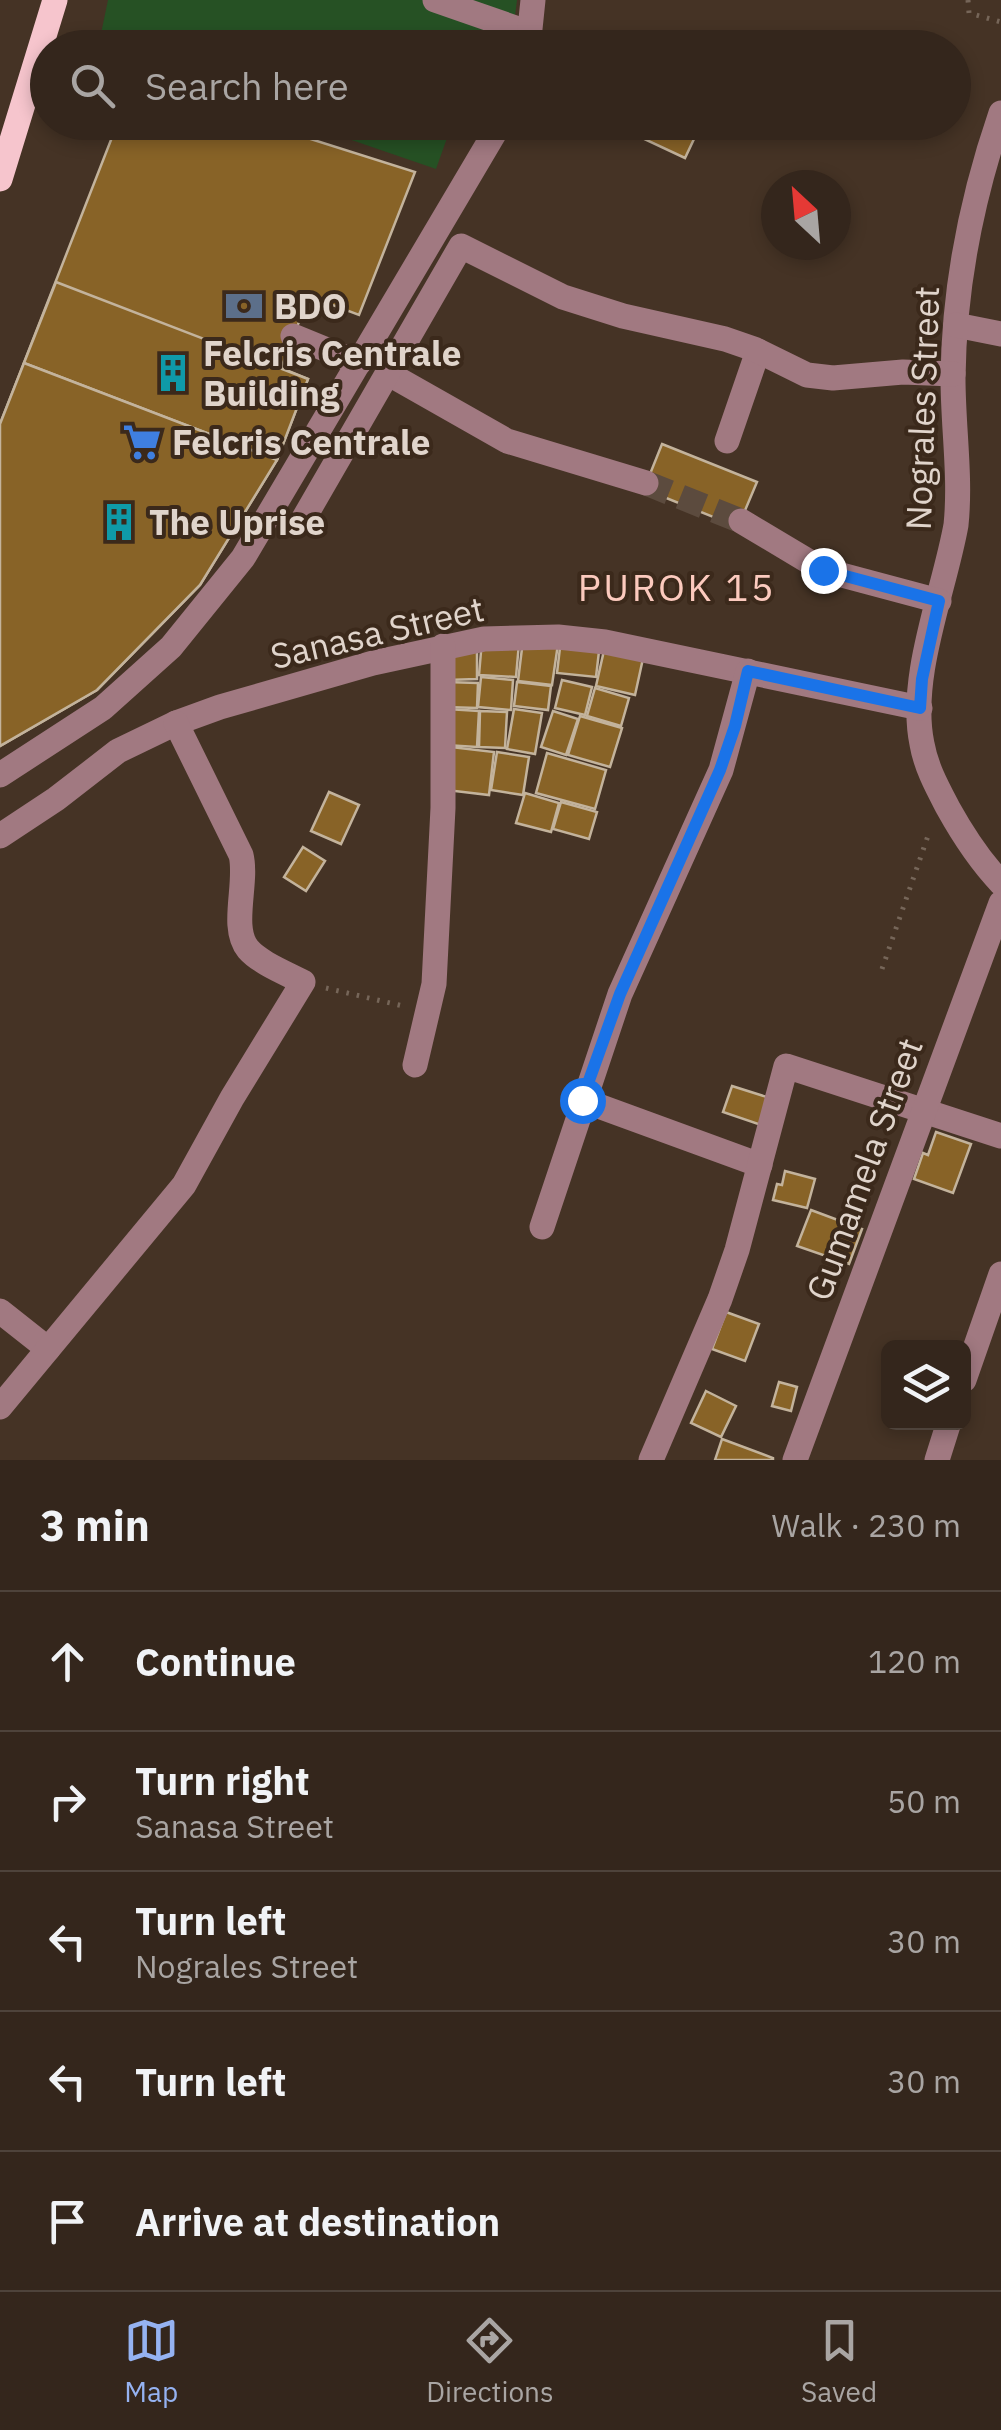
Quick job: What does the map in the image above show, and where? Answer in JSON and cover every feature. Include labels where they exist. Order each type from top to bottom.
[{"type":"main road","points":[[46,30],[55,0]]},
{"type":"main road","points":[[0,178],[30,81]]},
{"type":"street","points":[[435,0],[506,30]]},
{"type":"street","points":[[530,30],[533,0]]},
{"type":"street","name":"Nograles Street","points":[[1001,113],[968,222],[953,374],[959,499],[951,555],[922,679],[920,708],[921,742],[930,772],[984,866],[1001,883]]},
{"type":"street","points":[[0,775],[103,708],[172,647],[243,558],[489,140]]},
{"type":"street","points":[[304,518],[461,246],[563,297],[623,316],[725,339],[808,375],[833,378],[876,373],[953,374]]},
{"type":"street","points":[[956,325],[1001,334]]},
{"type":"street","points":[[293,336],[359,363]]},
{"type":"street","points":[[727,441],[758,351]]},
{"type":"street","points":[[389,374],[507,441],[646,483]]},
{"type":"street","points":[[741,521],[823,570],[939,601]]},
{"type":"street","name":"Sanasa Street","points":[[0,836],[118,752],[176,723],[312,679],[484,638],[558,637],[605,642],[920,708]]},
{"type":"street","points":[[415,1065],[434,984],[443,808],[443,646]]},
{"type":"street","points":[[542,1227],[620,994],[720,770],[748,671]]},
{"type":"street","points":[[0,1407],[184,1185],[302,982],[250,950],[242,938],[241,855],[176,723]]},
{"type":"street","name":"Gumamela Street","points":[[795,1460],[1001,903]]},
{"type":"street","points":[[651,1460],[720,1300],[786,1066],[1001,1136]]},
{"type":"street","points":[[582,1100],[760,1165]]},
{"type":"street","points":[[971,1360],[1001,1274]]},
{"type":"street","points":[[0,1311],[48,1349]]},
{"type":"street","points":[[937,1460],[946,1430]]},
{"type":"path","points":[[968,0],[968,13],[1001,22]]},
{"type":"path","points":[[882,969],[942,796]]},
{"type":"path","points":[[302,982],[430,1012]]},
{"type":"green space","points":[[108,0],[517,0],[513,30],[102,30]]},
{"type":"green space","points":[[352,140],[446,140],[436,169]]},
{"type":"building","name":"Felcris Centrale","points":[[111,140],[314,140],[415,172],[359,315],[309,296],[281,368],[308,379],[277,460],[200,585],[97,690],[0,746],[0,424]]},
{"type":"building","points":[[646,140],[694,140],[685,158]]},
{"type":"building","name":"Felcris Centrale Building","points":[[56,282],[308,379],[277,460],[24,363]]},
{"type":"building","name":"The Uprise","points":[[24,363],[277,460],[200,585],[97,690],[0,746],[0,424]]},
{"type":"building","points":[[662,444],[757,482],[738,527],[644,489]]},
{"type":"building","points":[[561,639],[600,643],[596,677],[557,673]]},
{"type":"building","points":[[482,640],[519,643],[516,677],[479,675]]},
{"type":"building","points":[[523,640],[558,644],[552,685],[518,681]]},
{"type":"building","points":[[605,646],[644,654],[635,695],[596,686]]},
{"type":"building","points":[[477,649],[477,679],[447,680],[446,650]]},
{"type":"building","points":[[481,677],[513,680],[511,710],[478,707]]},
{"type":"building","points":[[562,680],[592,687],[585,715],[555,708]]},
{"type":"building","points":[[446,682],[478,683],[477,708],[445,707]]},
{"type":"building","points":[[517,682],[551,686],[548,710],[514,706]]},
{"type":"building","points":[[595,688],[629,698],[621,726],[587,716]]},
{"type":"building","points":[[447,709],[479,711],[477,747],[445,745]]},
{"type":"building","points":[[514,709],[542,713],[535,754],[507,749]]},
{"type":"building","points":[[480,711],[507,712],[505,748],[479,747]]},
{"type":"building","points":[[553,711],[578,719],[566,755],[541,747]]},
{"type":"building","points":[[580,716],[622,728],[610,767],[568,755]]},
{"type":"building","points":[[451,747],[494,752],[489,795],[446,790]]},
{"type":"building","points":[[497,752],[529,757],[523,795],[491,790]]},
{"type":"building","points":[[547,753],[606,770],[595,809],[536,793]]},
{"type":"building","points":[[329,792],[359,805],[341,844],[311,831]]},
{"type":"building","points":[[525,793],[559,803],[551,832],[516,823]]},
{"type":"building","points":[[561,802],[597,812],[589,839],[553,829]]},
{"type":"building","points":[[303,847],[325,861],[306,891],[284,877]]},
{"type":"building","points":[[732,1086],[770,1098],[761,1125],[723,1112]]},
{"type":"building","points":[[936,1132],[971,1144],[953,1193],[914,1179]]},
{"type":"building","points":[[785,1171],[815,1179],[807,1208],[773,1200]]},
{"type":"building","points":[[811,1210],[862,1229],[849,1264],[797,1246]]},
{"type":"building","points":[[726,1312],[759,1324],[745,1361],[712,1349]]},
{"type":"building","points":[[779,1382],[797,1387],[791,1411],[772,1406]]},
{"type":"building","points":[[706,1391],[736,1406],[721,1437],[691,1423]]},
{"type":"building","points":[[722,1439],[773,1458],[773,1460],[715,1460]]},
{"type":"tunnel","points":[[646,483],[741,521]]},
{"type":"place","name":"BDO","points":[[244,306]]},
{"type":"place","name":"Felcris Centrale Building","points":[[173,373]]},
{"type":"place","name":"Felcris Centrale","points":[[142,442]]},
{"type":"place","name":"The Uprise","points":[[119,522]]},
{"type":"district","name":"PUROK 15","points":[[677,586]]},
{"type":"route","points":[[582,1100],[620,994],[720,770],[748,671],[920,708],[922,679],[939,601],[823,570]]}]
